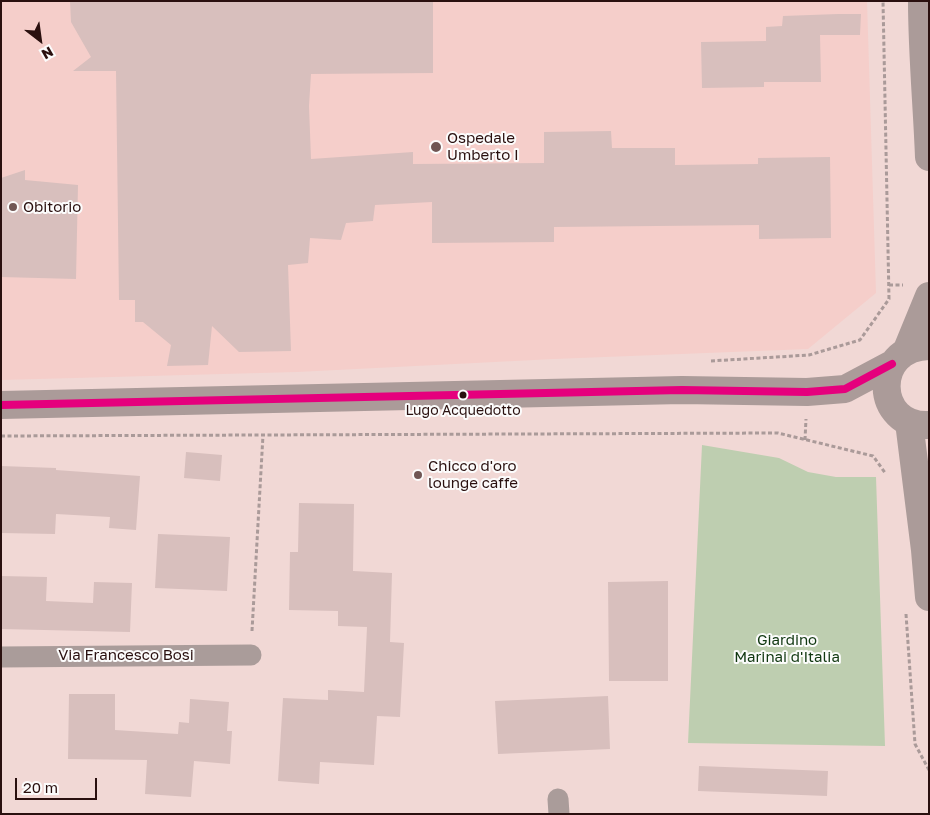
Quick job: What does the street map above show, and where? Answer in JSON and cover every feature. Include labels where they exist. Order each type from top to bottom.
[{"type":"street","points":[[922,1],[922,41],[927,59],[929,157]]},
{"type":"street","points":[[917,602],[925,550],[910,418],[888,397],[886,386],[909,354],[929,296]]},
{"type":"street","points":[[1,405],[682,390],[807,392],[845,389],[909,354]]},
{"type":"street","points":[[845,389],[910,418]]},
{"type":"street","name":"Via Francesco Bosi","points":[[1,657],[251,655]]},
{"type":"path","points":[[711,361],[809,356],[860,340],[889,299],[883,1]]},
{"type":"path","points":[[1,436],[778,433],[874,456],[888,476]]},
{"type":"path","points":[[251,655],[264,434]]},
{"type":"path","points":[[917,602],[915,744],[929,770]]},
{"type":"shaded area","name":"Ospedale Umberto I","points":[[1,1],[867,1],[876,293],[808,349],[297,372],[1,380]]},
{"type":"green space","name":"Giardino Marinai d'Italia","points":[[702,445],[779,458],[808,472],[836,477],[876,477],[885,746],[688,743]]},
{"type":"building","points":[[70,1],[433,1],[433,73],[311,74],[309,106],[311,159],[413,152],[413,164],[544,163],[544,132],[611,131],[612,148],[675,148],[675,165],[758,164],[758,158],[830,157],[831,238],[759,239],[759,225],[554,227],[554,242],[432,243],[432,202],[375,205],[373,221],[346,223],[341,240],[310,238],[308,263],[288,265],[291,351],[239,352],[212,326],[208,365],[167,366],[171,345],[143,322],[135,322],[135,300],[119,300],[116,71],[73,71],[91,57],[71,22]]},
{"type":"building","points":[[861,14],[860,35],[820,35],[821,82],[764,82],[764,87],[702,88],[701,42],[766,41],[766,27],[782,26],[783,16]]},
{"type":"building","points":[[25,170],[25,180],[78,185],[76,279],[1,277],[1,178]]},
{"type":"building","points":[[186,452],[222,455],[220,481],[184,478]]},
{"type":"building","points":[[1,466],[56,468],[56,470],[140,476],[136,530],[109,528],[110,517],[56,514],[55,534],[1,533]]},
{"type":"building","points":[[299,503],[354,504],[353,571],[392,573],[390,642],[404,643],[400,717],[377,716],[374,765],[320,762],[319,784],[278,781],[283,698],[328,700],[328,690],[364,692],[367,627],[338,626],[338,611],[289,610],[290,552],[298,552]]},
{"type":"building","points":[[158,534],[230,537],[227,591],[155,588]]},
{"type":"building","points":[[1,576],[47,577],[46,601],[93,603],[94,582],[132,583],[130,632],[1,629]]},
{"type":"building","points":[[668,581],[668,681],[609,681],[608,582]]},
{"type":"building","points":[[69,694],[115,694],[115,730],[178,734],[179,722],[189,723],[190,699],[229,702],[227,731],[232,731],[230,764],[194,761],[191,797],[145,794],[147,760],[68,759]]},
{"type":"building","points":[[608,696],[610,749],[498,754],[495,701]]},
{"type":"building","points":[[699,766],[828,771],[827,796],[698,791]]},
{"type":"transit line","points":[[1,405],[682,390],[807,392],[845,389],[892,364]]},
{"type":"place","name":"Ospedale Umberto I","points":[[436,147]]},
{"type":"place","name":"Obitorio","points":[[13,207]]},
{"type":"place","name":"Lugo Acquedotto","points":[[463,395]]},
{"type":"place","name":"Chicco d'oro lounge caffe","points":[[418,475]]}]
